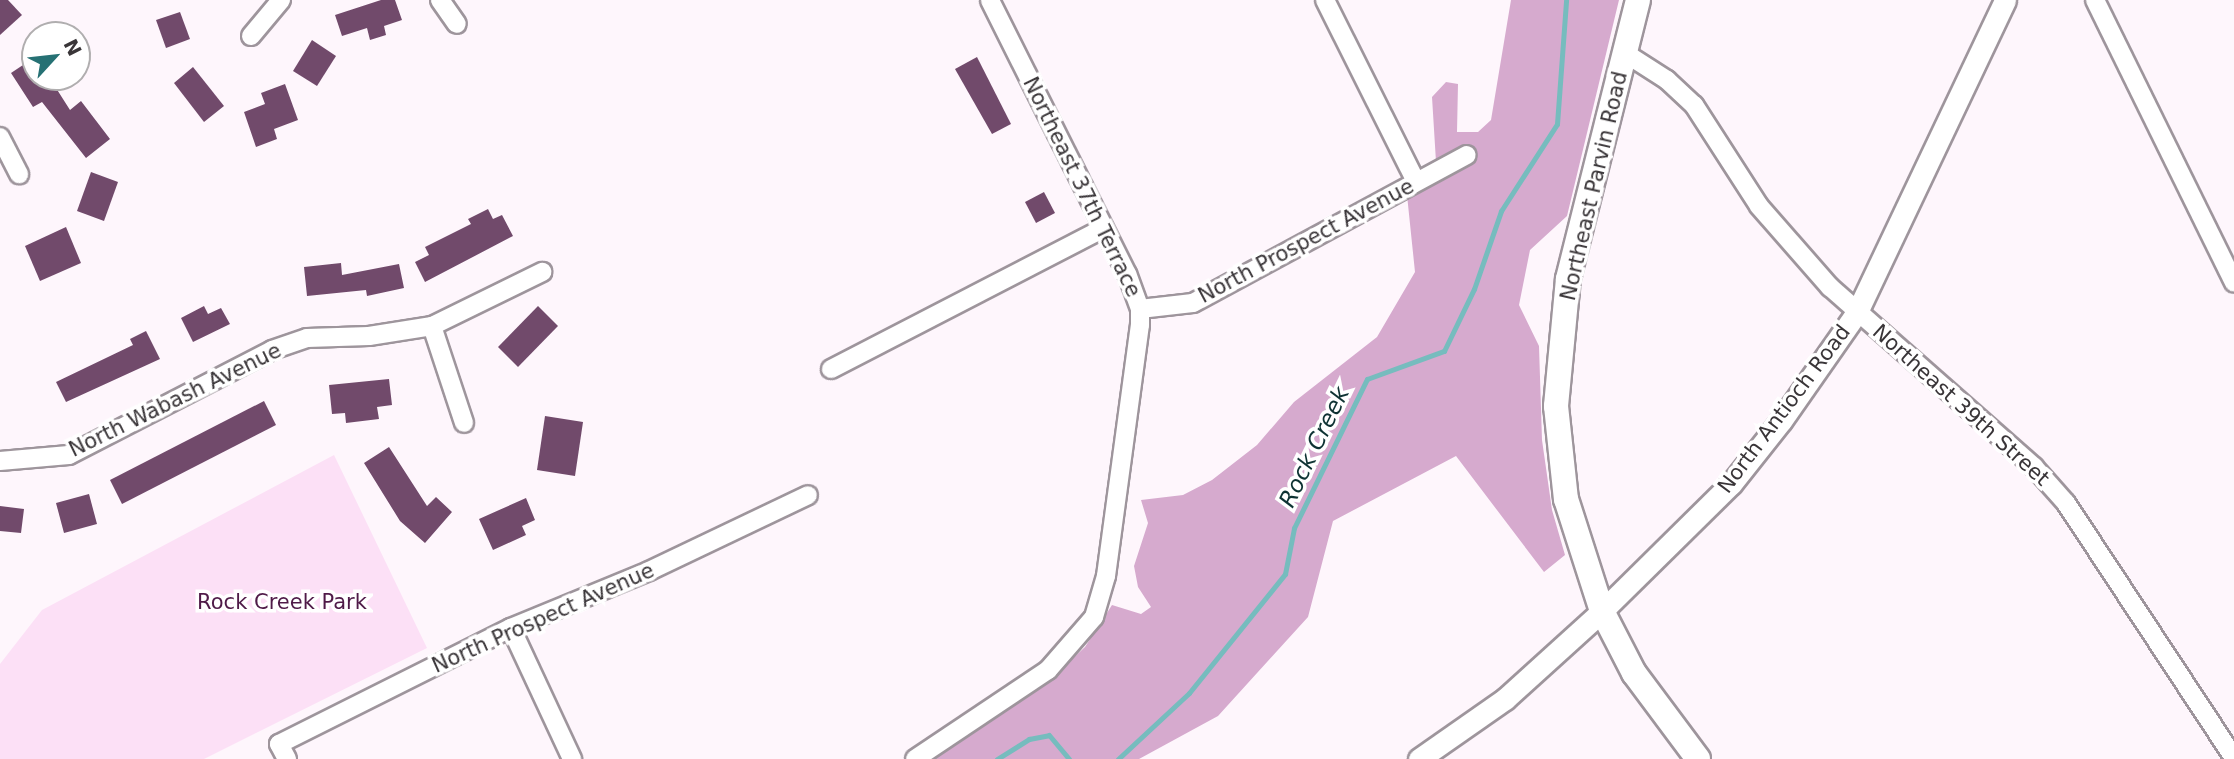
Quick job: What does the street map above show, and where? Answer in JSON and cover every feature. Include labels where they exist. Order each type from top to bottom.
[{"type":"main road","name":"Northeast Parvin Road","points":[[1638,0],[1568,279],[1556,406],[1566,499],[1602,611],[1634,673],[1698,759]]},
{"type":"street","points":[[251,36],[281,0]]},
{"type":"street","points":[[440,0],[457,24]]},
{"type":"street","name":"Northeast 37th Terrace","points":[[915,759],[1048,670],[1087,627],[1102,597],[1107,576],[1140,309],[1104,228],[990,0]]},
{"type":"street","points":[[1325,0],[1416,182]]},
{"type":"street","name":"North Antioch Road","points":[[1419,759],[1505,699],[1602,611],[1731,484],[1857,312],[2004,0]]},
{"type":"street","points":[[2095,0],[2234,283]]},
{"type":"street","name":"Northeast 39th Street","points":[[1625,53],[1686,96],[1759,206],[1857,312],[2035,467],[2066,503],[2234,758]]},
{"type":"street","points":[[0,138],[19,174]]},
{"type":"street","name":"North Prospect Avenue","points":[[1140,309],[1193,303],[1467,155]]},
{"type":"street","points":[[831,369],[1104,228]]},
{"type":"street","name":"North Wabash Avenue","points":[[0,461],[69,456],[272,350],[307,338],[369,336],[432,326],[542,272]]},
{"type":"street","points":[[432,326],[464,423]]},
{"type":"street","name":"North Prospect Avenue","points":[[283,752],[511,628],[649,570],[808,495]]},
{"type":"street","points":[[511,628],[572,759]]},
{"type":"green space","name":"Rock Creek Park","points":[[334,455],[427,648],[204,759],[0,759],[0,664],[42,610]]},
{"type":"shaded area","points":[[1511,0],[1619,0],[1567,216],[1530,250],[1519,305],[1539,346],[1542,440],[1552,510],[1565,555],[1544,572],[1456,456],[1333,521],[1308,617],[1218,716],[1139,759],[926,759],[1054,676],[1085,647],[1112,605],[1141,614],[1151,607],[1138,587],[1134,566],[1148,523],[1141,500],[1183,495],[1212,480],[1257,445],[1294,402],[1377,337],[1415,272],[1407,195],[1437,178],[1432,97],[1446,82],[1458,84],[1457,132],[1478,132],[1491,120]]},
{"type":"building","points":[[0,0],[8,0],[22,15],[0,35]]},
{"type":"building","points":[[381,0],[395,0],[402,20],[384,26],[386,35],[370,40],[367,28],[342,36],[335,15]]},
{"type":"building","points":[[180,12],[190,39],[166,48],[156,20]]},
{"type":"building","points":[[312,40],[336,56],[317,86],[293,71]]},
{"type":"building","points":[[977,57],[1011,124],[992,134],[955,69]]},
{"type":"building","points":[[21,66],[21,88],[11,73]]},
{"type":"building","points":[[193,67],[224,106],[204,122],[174,83]]},
{"type":"building","points":[[285,84],[298,120],[274,129],[277,139],[256,147],[244,112],[265,104],[261,93]]},
{"type":"building","points":[[23,91],[58,91],[70,110],[81,101],[110,139],[86,158],[42,102],[33,107]]},
{"type":"building","points":[[91,172],[118,182],[104,221],[77,211]]},
{"type":"building","points":[[1044,192],[1055,213],[1036,223],[1025,202]]},
{"type":"building","points":[[488,209],[493,219],[502,215],[513,236],[425,282],[415,262],[429,255],[425,247],[471,224],[468,219]]},
{"type":"building","points":[[66,227],[81,263],[40,281],[25,246]]},
{"type":"building","points":[[341,263],[342,275],[399,264],[404,288],[367,296],[366,290],[307,296],[304,267]]},
{"type":"building","points":[[204,306],[208,314],[221,308],[230,324],[193,342],[181,318]]},
{"type":"building","points":[[538,306],[558,326],[518,367],[498,347]]},
{"type":"building","points":[[146,331],[160,359],[66,402],[56,382],[133,345],[130,339]]},
{"type":"building","points":[[389,379],[392,405],[377,407],[379,419],[346,423],[345,413],[332,414],[329,385]]},
{"type":"building","points":[[264,401],[276,425],[122,504],[110,480]]},
{"type":"building","points":[[545,416],[583,422],[575,476],[537,470]]},
{"type":"building","points":[[389,447],[427,506],[436,497],[452,512],[425,543],[400,521],[364,463]]},
{"type":"building","points":[[89,494],[97,524],[64,533],[56,503]]},
{"type":"building","points":[[526,498],[535,520],[522,526],[526,535],[493,550],[479,519]]},
{"type":"building","points":[[0,506],[24,509],[21,533],[0,531]]},
{"type":"waterway","name":"Rock Creek","points":[[1118,759],[1189,693],[1285,574],[1294,528],[1367,379],[1444,351],[1474,289],[1501,211],[1557,124],[1566,0]]},
{"type":"waterway","name":"Rock Creek","points":[[997,759],[1029,739],[1049,735],[1069,759]]}]
